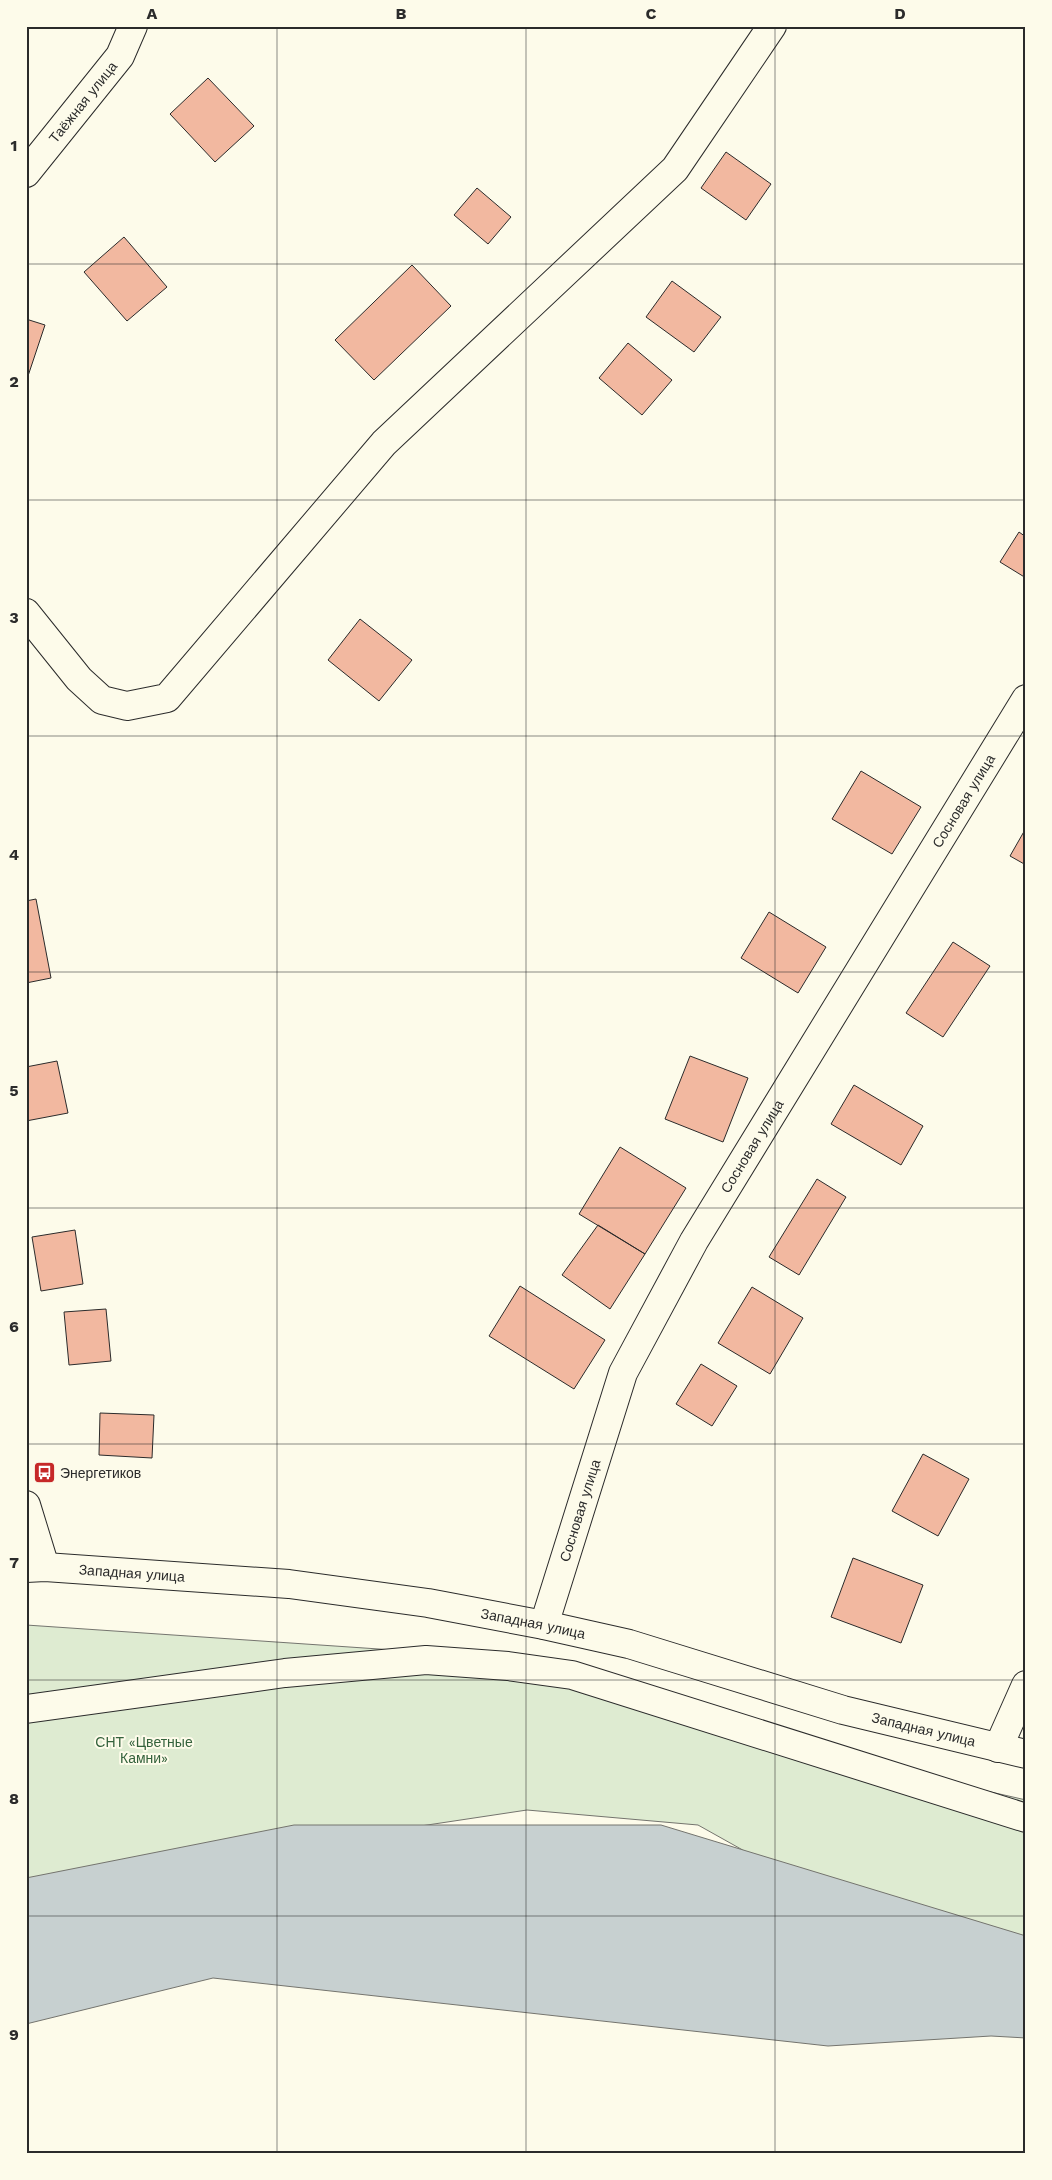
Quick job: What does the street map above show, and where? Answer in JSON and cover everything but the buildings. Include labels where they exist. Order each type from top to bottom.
[{"type":"street","name":"Таёжная улица","points":[[26,172],[120,56],[132,26]]},
{"type":"street","points":[[26,613],[79,679],[102,700],[127,706],[167,698],[384,443],[675,169],[772,26]]},
{"type":"street","name":"Сосновая улица","points":[[544,1625],[623,1373],[694,1242],[1026,699]]},
{"type":"street","points":[[26,1505],[36,1568]]},
{"type":"street","name":"Западная улица","points":[[36,1568],[289,1584],[428,1603],[544,1625],[629,1644],[843,1710],[1026,1754]]},
{"type":"street","points":[[26,1709],[285,1673],[416,1661],[508,1666],[572,1675],[1026,1818]]},
{"type":"street","points":[[998,1748],[1026,1685]]},
{"type":"green space","name":"СНТ «Цветные Камни»","points":[[26,1625],[511,1658],[925,1777],[1026,1800],[1026,1974],[782,1872],[698,1825],[527,1810],[62,1880],[26,1888]]},
{"type":"shaded area","points":[[294,1825],[661,1825],[1026,1936],[1026,2038],[991,2036],[828,2046],[213,1978],[26,2024],[26,1878]]},
{"type":"place","name":"Энергетиков","points":[[44,1473]]}]
